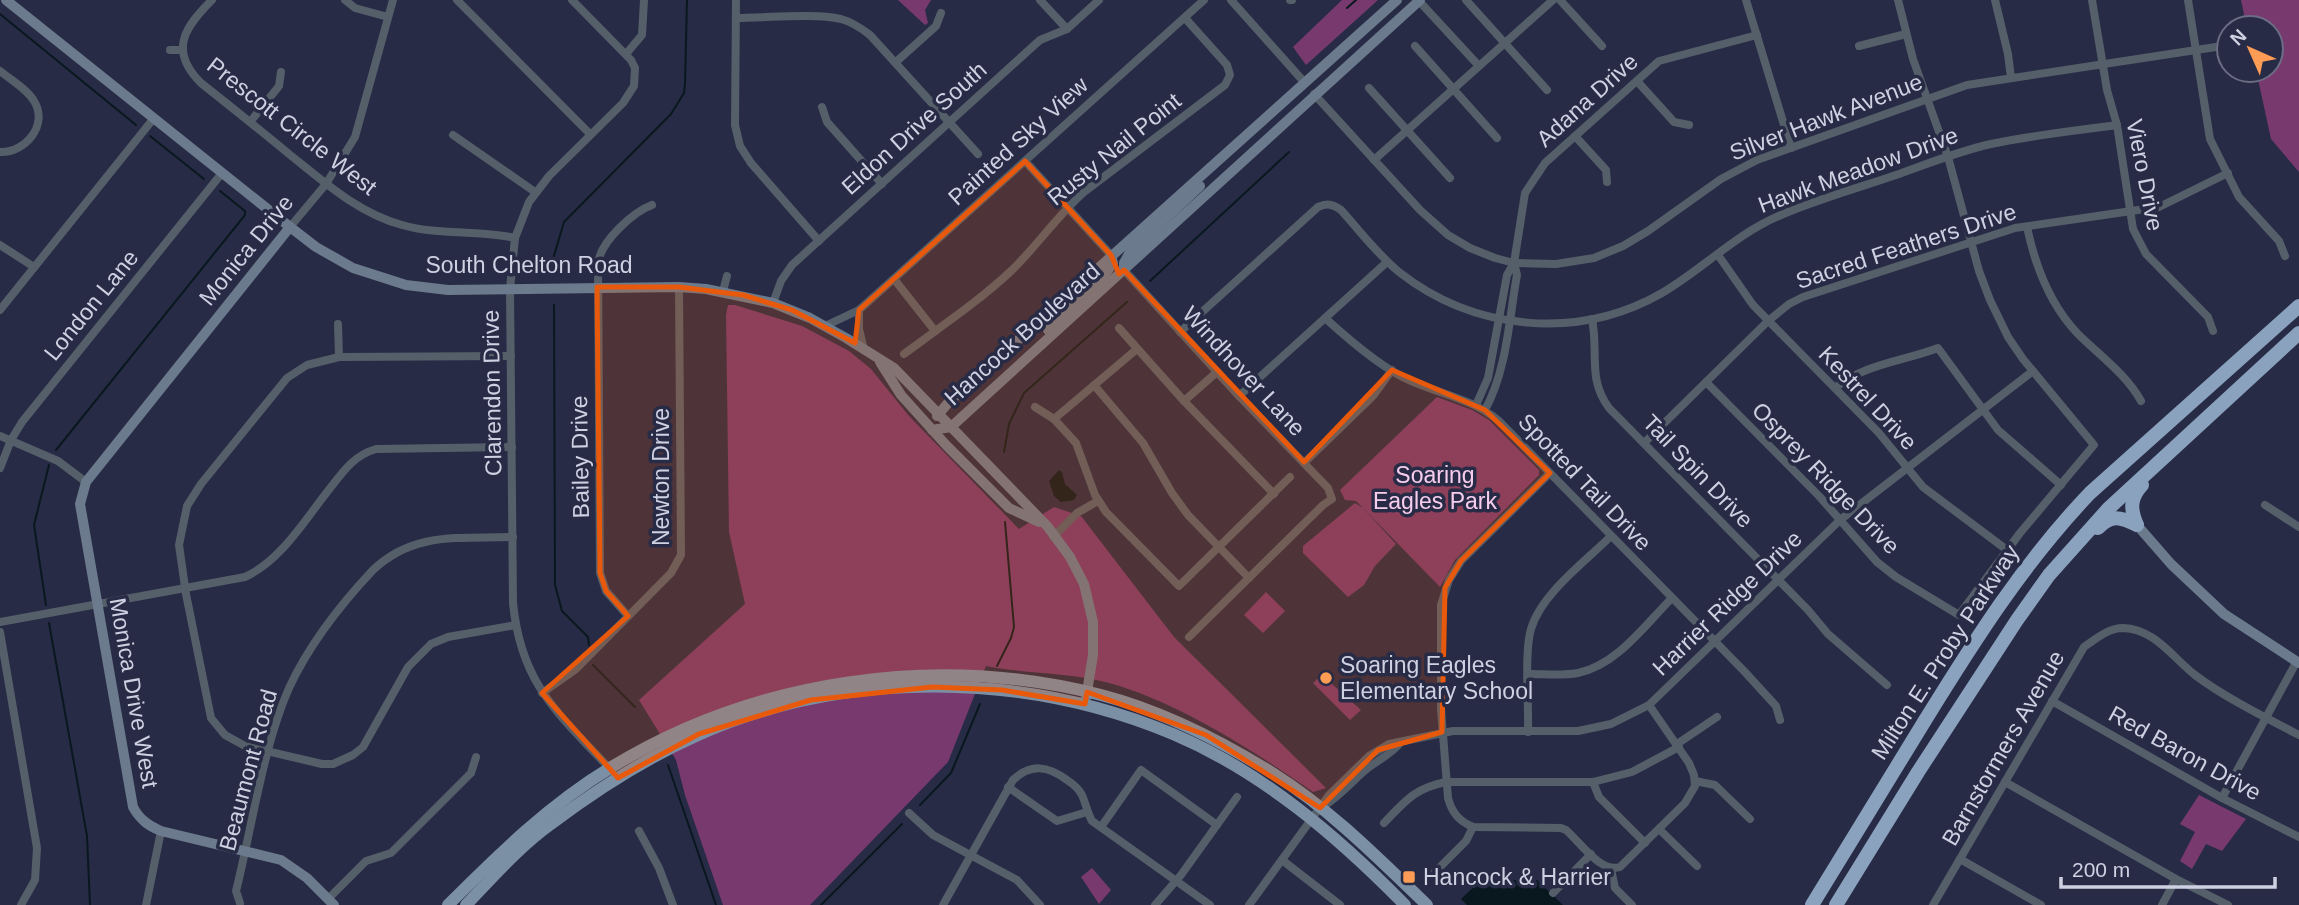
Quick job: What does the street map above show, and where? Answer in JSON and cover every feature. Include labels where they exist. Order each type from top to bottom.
[{"type":"highway","name":"Milton E. Proby Parkway","points":[[1812,905],[1976,639],[2030,562],[2061,524],[2099,485],[2299,306]]},
{"type":"highway","name":"Milton E. Proby Parkway","points":[[1836,905],[1918,772],[2035,595],[2081,538],[2158,462],[2299,333]]},
{"type":"highway","points":[[2137,525],[2132,510],[2134,496],[2155,473],[2158,462]]},
{"type":"highway","points":[[2035,595],[2045,590],[2104,522],[2120,517],[2137,525]]},
{"type":"main road","name":"South Chelton Road","points":[[6,0],[290,227],[332,257],[388,281],[448,289],[679,287],[723,291],[773,303],[825,326],[894,368],[1051,532],[1076,568],[1084,584],[1093,622],[1093,655],[1086,698]]},
{"type":"main road","name":"Hancock Boulevard","points":[[932,430],[939,413],[1111,255],[1397,0]]},
{"type":"main road","name":"Hancock Boulevard","points":[[932,430],[951,427],[1031,351],[1124,270],[1419,0]]},
{"type":"main road","points":[[1314,94],[1316,80],[1376,24],[1384,12]]},
{"type":"main road","points":[[1306,83],[1314,94]]},
{"type":"main road","points":[[1234,169],[1237,154],[1301,96],[1306,83]]},
{"type":"main road","points":[[1124,270],[1124,263],[1130,252],[1191,196],[1229,152]]},
{"type":"main road","name":"Monica Drive","points":[[86,482],[290,227]]},
{"type":"main road","points":[[1031,351],[1054,322],[1106,273],[1113,263],[1111,255]]},
{"type":"main road","name":"South Chelton Road","points":[[878,360],[901,395],[1009,508],[1051,532]]},
{"type":"main road","name":"Monica Drive West","points":[[86,482],[80,504],[133,807],[143,821],[162,831],[273,858],[289,865],[331,902]]},
{"type":"main road","points":[[2137,525],[2171,564],[2224,614],[2298,662]]},
{"type":"main road","points":[[448,905],[542,816],[671,735],[740,708],[839,684],[901,677],[1012,679],[1166,717],[1274,774],[1316,813],[1405,905]]},
{"type":"main road","points":[[466,905],[533,838],[614,773]]},
{"type":"main road","points":[[1316,813],[1369,849],[1427,905]]},
{"type":"street","points":[[170,50],[183,50],[184,35],[190,23],[212,0]]},
{"type":"street","points":[[345,0],[355,8],[388,17]]},
{"type":"street","name":"Monica Drive","points":[[290,227],[326,184],[355,137],[393,0]]},
{"type":"street","points":[[457,0],[590,134]]},
{"type":"street","points":[[572,0],[626,54],[642,35],[644,0]]},
{"type":"street","points":[[736,0],[737,136],[740,146],[751,163],[819,241]]},
{"type":"street","points":[[1040,0],[1067,29]]},
{"type":"street","name":"Eldon Drive South","points":[[773,303],[786,273],[819,241],[1040,40],[1067,29],[1099,0]]},
{"type":"street","name":"Painted Sky View","points":[[825,326],[859,310],[1204,0]]},
{"type":"street","points":[[1231,0],[1306,83]]},
{"type":"street","points":[[1419,0],[1479,66]]},
{"type":"street","points":[[1466,0],[1547,90]]},
{"type":"street","points":[[1374,160],[1553,0]]},
{"type":"street","points":[[1560,0],[1602,46]]},
{"type":"street","points":[[1746,0],[1791,148]]},
{"type":"street","points":[[1898,0],[1926,100],[1948,157],[1984,287],[1996,315],[2008,337],[2033,371],[2094,445],[2007,550]]},
{"type":"street","points":[[1995,0],[2011,78]]},
{"type":"street","name":"Viero Drive","points":[[2092,0],[2107,90],[2117,125],[2133,229],[2146,254],[2208,317],[2213,331]]},
{"type":"street","points":[[2189,0],[2208,132],[2245,205],[2279,240],[2285,256]]},
{"type":"street","points":[[829,17],[830,7]]},
{"type":"street","points":[[895,62],[936,26],[941,13]]},
{"type":"street","points":[[736,18],[829,17],[848,21],[870,35],[978,154]]},
{"type":"street","name":"Rusty Nail Point","points":[[904,354],[1009,272],[1068,207],[1229,80],[1230,69],[1185,18]]},
{"type":"street","points":[[1859,46],[1906,34]]},
{"type":"street","name":"Adana Drive","points":[[1514,262],[1525,194],[1545,163],[1659,61],[1757,35]]},
{"type":"street","points":[[1415,46],[1497,138]]},
{"type":"street","name":"Silver Hawk Avenue","points":[[1314,94],[1448,235],[1482,253],[1514,262],[1541,265],[1569,263],[1609,252],[1648,231],[1733,172],[1791,148],[1977,82],[2215,47]]},
{"type":"street","name":"Prescott Circle West","points":[[183,50],[187,65],[194,76],[326,184],[366,211],[402,225],[436,232],[487,232],[515,237]]},
{"type":"street","name":"Clarendon Drive","points":[[614,773],[542,693],[526,663],[516,625],[510,289],[515,237],[524,212],[535,192],[623,103],[634,86],[635,68],[626,54]]},
{"type":"street","points":[[0,71],[30,96],[38,109],[39,117],[35,131],[25,144],[10,152],[0,152]]},
{"type":"street","points":[[250,122],[279,86],[281,72]]},
{"type":"street","points":[[1637,81],[1674,122],[1689,125]]},
{"type":"street","points":[[1369,88],[1450,178]]},
{"type":"street","points":[[822,107],[827,122],[882,184]]},
{"type":"street","points":[[0,310],[155,118]]},
{"type":"street","name":"Hawk Meadow Drive","points":[[1180,332],[1318,207],[1329,201],[1341,210],[1387,262],[1410,280],[1444,300],[1470,312],[1499,320],[1545,325],[1592,319],[1625,310],[1650,299],[1762,224],[1782,214],[1948,157],[1998,143],[2117,125]]},
{"type":"street","points":[[453,135],[535,192]]},
{"type":"street","points":[[725,139],[737,136]]},
{"type":"street","points":[[1575,136],[1606,170],[1607,182]]},
{"type":"street","points":[[1025,160],[1111,255]]},
{"type":"street","name":"London Lane","points":[[0,468],[11,440],[22,422],[222,173]]},
{"type":"street","name":"Sacred Feathers Drive","points":[[1644,443],[1768,321],[1789,304],[1803,297],[1971,242],[2027,227],[2167,204],[2228,173]]},
{"type":"street","name":"Bailey Drive","points":[[628,616],[606,591],[600,573],[597,287],[599,256],[605,244],[640,210],[652,205]]},
{"type":"street","points":[[2027,227],[2038,266],[2060,312],[2079,335],[2134,388],[2141,401]]},
{"type":"street","points":[[0,245],[34,267]]},
{"type":"street","name":"Kestrel Drive","points":[[1718,255],[1753,305],[1879,433],[1928,491],[2007,550]]},
{"type":"street","points":[[1239,396],[1387,262]]},
{"type":"street","points":[[1476,405],[1488,378],[1507,275],[1514,262]]},
{"type":"street","points":[[1485,410],[1496,387],[1509,321],[1517,275],[1514,262]]},
{"type":"street","name":"Windhover Lane","points":[[1124,270],[1239,396],[1328,488],[1332,499],[1249,578]]},
{"type":"street","points":[[723,291],[727,276]]},
{"type":"street","points":[[894,279],[936,331]]},
{"type":"street","name":"Newton Drive","points":[[542,693],[576,668],[671,572],[681,555],[679,287]]},
{"type":"street","points":[[859,310],[859,329],[864,350]]},
{"type":"street","name":"Spotted Tail Drive","points":[[1325,318],[1392,370],[1409,380],[1476,405],[1499,421],[1776,706],[1780,720]]},
{"type":"street","name":"Tail Spin Drive","points":[[1592,319],[1596,339],[1593,367],[1597,387],[1609,408],[1823,629],[1887,685]]},
{"type":"street","points":[[338,324],[339,357]]},
{"type":"street","points":[[1119,328],[1184,401],[1274,494]]},
{"type":"street","points":[[1835,388],[1862,371],[1938,348],[2005,438],[2061,485]]},
{"type":"street","points":[[1054,419],[1137,349]]},
{"type":"street","points":[[511,356],[339,357],[307,365],[287,378],[192,495],[183,520],[179,545],[211,718],[225,735],[234,741],[269,752],[322,764],[344,760],[363,747],[401,678],[422,651],[448,637],[516,625]]},
{"type":"street","points":[[1304,463],[1373,396],[1392,370]]},
{"type":"street","name":"Harrier Ridge Drive","points":[[1250,905],[1316,813],[1368,768],[1394,751],[1400,743],[1442,732],[1578,731],[1623,719],[1648,705],[1840,520],[2033,371]]},
{"type":"street","points":[[1184,401],[1217,372]]},
{"type":"street","name":"Osprey Ridge Drive","points":[[1706,382],[1840,520],[1861,547],[1886,570],[1959,615],[2007,550]]},
{"type":"street","points":[[1094,385],[1143,443],[1188,516],[1249,578],[1189,637]]},
{"type":"street","points":[[1035,407],[1054,419],[1076,443],[1098,501],[1106,512],[1179,586],[1290,477]]},
{"type":"street","points":[[0,436],[58,461],[86,482]]},
{"type":"street","points":[[0,622],[246,577],[267,565],[346,469],[367,452],[376,449],[512,447]]},
{"type":"street","points":[[1550,473],[1461,561],[1445,588],[1441,614],[1442,732],[1446,782],[1452,811],[1462,822],[1473,827],[1566,830],[1611,869],[1615,888],[1632,905]]},
{"type":"street","points":[[1051,532],[1098,501]]},
{"type":"street","points":[[2265,505],[2299,527]]},
{"type":"street","points":[[1528,732],[1529,637],[1538,612],[1611,536]]},
{"type":"street","name":"Beaumont Road","points":[[240,903],[236,891],[282,706],[319,637],[363,581],[383,561],[405,547],[431,539],[513,537]]},
{"type":"street","points":[[1529,674],[1576,673],[1602,664],[1618,652],[1672,598]]},
{"type":"street","name":"Barnstormers Avenue","points":[[1933,905],[2084,647],[2105,633],[2124,628],[2147,635],[2171,651],[2195,674],[2299,735]]},
{"type":"street","points":[[0,632],[37,848],[35,880],[21,905]]},
{"type":"street","points":[[2222,798],[2298,662]]},
{"type":"street","name":"Red Baron Drive","points":[[2052,701],[2222,798],[2299,837]]},
{"type":"street","points":[[1611,869],[1620,867],[1690,797],[1695,780],[1692,769],[1678,746],[1648,705]]},
{"type":"street","points":[[1384,822],[1417,790],[1446,782],[1593,782],[1632,772],[1678,746],[1717,717]]},
{"type":"street","points":[[331,902],[366,861],[391,853],[471,773],[476,757]]},
{"type":"street","points":[[943,905],[1008,788],[1020,773],[1045,767],[1054,770],[1078,789],[1092,821],[1210,905]]},
{"type":"street","points":[[1101,827],[1141,770],[1217,825]]},
{"type":"street","points":[[1695,780],[1715,785],[1750,819]]},
{"type":"street","points":[[1593,782],[1600,797],[1645,843]]},
{"type":"street","points":[[2005,782],[2176,879],[2228,905]]},
{"type":"street","points":[[1008,788],[1057,821],[1087,811]]},
{"type":"street","points":[[1155,905],[1181,875],[1237,797]]},
{"type":"street","points":[[909,813],[933,835],[1017,880],[1040,905]]},
{"type":"street","points":[[1433,874],[1466,841],[1473,827]]},
{"type":"street","points":[[1659,828],[1697,866]]},
{"type":"street","points":[[146,905],[162,831]]},
{"type":"street","points":[[639,831],[659,868],[673,905]]},
{"type":"street","points":[[1553,893],[1591,854]]},
{"type":"street","points":[[1960,859],[2041,905]]},
{"type":"street","points":[[1282,860],[1340,905]]},
{"type":"street","points":[[2162,905],[2176,879]]},
{"type":"highlighted area","points":[[1025,161],[1111,255],[1119,274],[1124,270],[1304,462],[1392,370],[1485,410],[1550,473],[1461,561],[1445,588],[1442,732],[1378,750],[1320,808],[1206,735],[1087,692],[1085,704],[1002,690],[932,687],[811,700],[699,734],[618,778],[542,693],[628,616],[606,591],[600,573],[597,287],[679,287],[743,295],[792,310],[855,343],[859,310]]},
{"type":"green space","points":[[898,0],[931,0],[925,10],[928,23],[925,25]]},
{"type":"green space","points":[[1342,0],[1378,0],[1306,65],[1293,47]]},
{"type":"green space","points":[[2241,0],[2299,0],[2299,172],[2271,139],[2259,84],[2285,84],[2285,14],[2244,14]]},
{"type":"green space","points":[[728,305],[802,326],[849,351],[871,369],[909,416],[1019,529],[1054,507],[1081,516],[1174,637],[1326,788],[1313,792],[1215,729],[1135,691],[1078,677],[986,666],[948,762],[810,905],[723,905],[685,795],[676,760],[639,700],[745,604],[729,532]]},
{"type":"green space","name":"Soaring Eagles Park","points":[[1437,397],[1472,410],[1489,420],[1539,470],[1539,475],[1455,560],[1440,587],[1356,501],[1345,500],[1340,490]]},
{"type":"green space","points":[[1355,503],[1363,508],[1396,544],[1375,566],[1364,585],[1348,597],[1303,553],[1303,546]]},
{"type":"green space","points":[[1266,592],[1285,611],[1263,633],[1244,615]]},
{"type":"green space","points":[[1322,675],[1361,710],[1350,720],[1313,683]]},
{"type":"green space","points":[[2199,795],[2246,819],[2222,851],[2206,844],[2192,869],[2180,861],[2195,832],[2180,824]]},
{"type":"green space","points":[[1092,868],[1111,890],[1099,904],[1081,877]]},
{"type":"shaded area","points":[[1059,470],[1065,484],[1077,495],[1074,500],[1061,502],[1054,496],[1049,481]]},
{"type":"shaded area","points":[[1481,880],[1537,880],[1563,905],[1467,905],[1461,899]]},
{"type":"waterway","points":[[553,274],[553,259],[564,222],[671,114],[684,93],[687,0]]},
{"type":"waterway","points":[[1347,8],[1356,0]]},
{"type":"waterway","points":[[0,14],[136,125]]},
{"type":"waterway","points":[[150,136],[204,179]]},
{"type":"waterway","points":[[1150,281],[1289,152]]},
{"type":"waterway","points":[[56,450],[245,215],[245,211],[220,191]]},
{"type":"waterway","points":[[1004,452],[1009,424],[1024,393],[1127,302]]},
{"type":"waterway","points":[[554,305],[555,585],[562,611],[588,637],[589,645]]},
{"type":"waterway","points":[[46,605],[34,525],[49,465]]},
{"type":"waterway","points":[[997,666],[1014,627],[1005,522]]},
{"type":"waterway","points":[[49,623],[87,836],[90,905]]},
{"type":"waterway","points":[[593,665],[635,707]]},
{"type":"waterway","points":[[920,805],[951,773],[980,704]]},
{"type":"waterway","points":[[668,765],[716,905]]},
{"type":"waterway","points":[[821,905],[902,824]]},
{"type":"place","name":"Soaring Eagles Elementary School","points":[[1326,678]]},
{"type":"place","name":"Hancock & Harrier","points":[[1409,877]]}]
